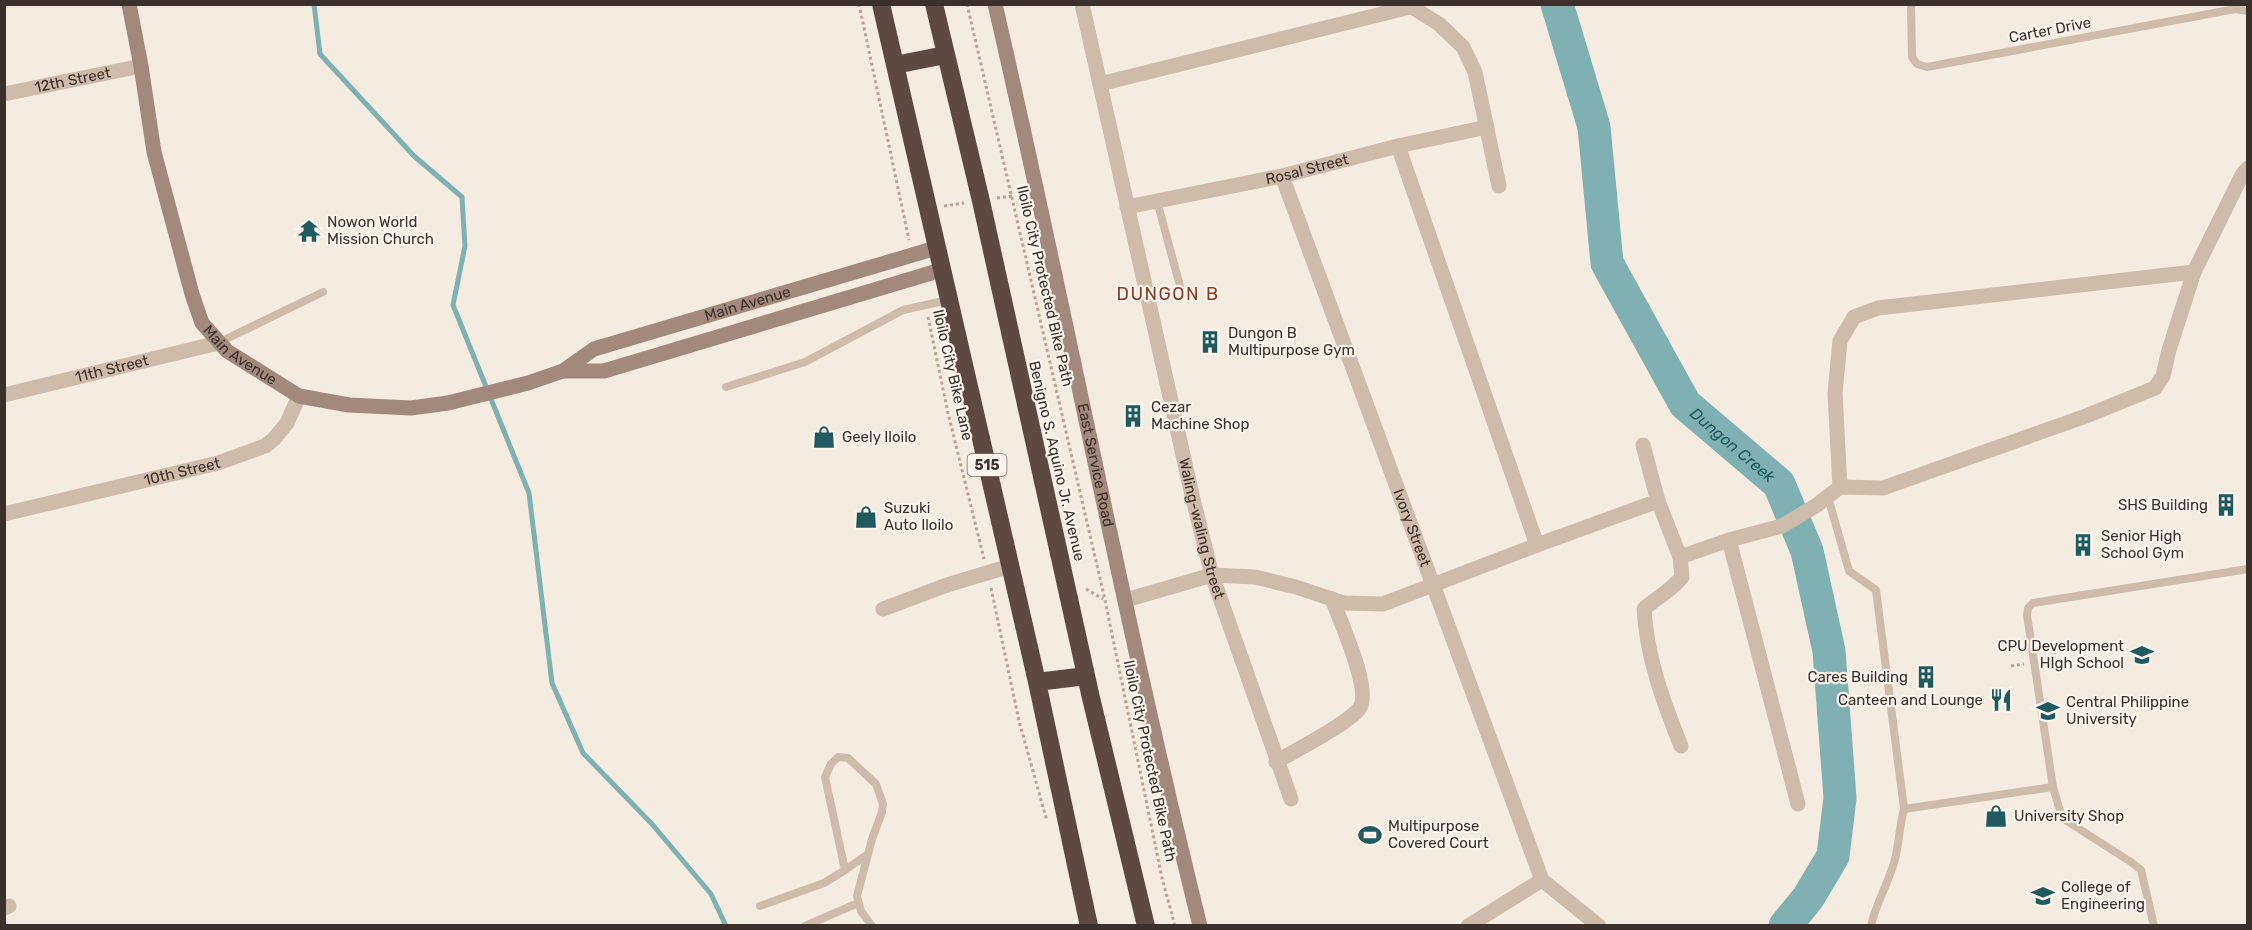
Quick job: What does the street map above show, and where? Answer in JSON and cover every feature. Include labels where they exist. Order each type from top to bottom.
[{"type":"highway","name":"515","points":[[881,4],[1037,682],[1089,926]]},
{"type":"highway","name":"Benigno S. Aquino Jr. Avenue","points":[[934,4],[981,201],[1086,676],[1146,926]]},
{"type":"highway","points":[[895,65],[945,55]]},
{"type":"highway","points":[[1037,682],[1086,676]]},
{"type":"street","name":"Main Avenue","points":[[129,4],[154,152],[192,294],[202,322],[227,351],[299,396],[386,408],[411,408],[448,403],[528,383],[563,371],[594,348],[936,248]]},
{"type":"street","name":"East Service Road","points":[[995,4],[1200,926]]},
{"type":"street","name":"Waling-waling Street","points":[[1082,4],[1189,483],[1212,575],[1276,762],[1291,799]]},
{"type":"street","points":[[1101,84],[1408,6],[1439,24],[1462,47],[1475,72],[1499,186]]},
{"type":"street","name":"12th Street","points":[[4,94],[141,66]]},
{"type":"street","name":"Rosal Street","points":[[1127,207],[1282,176],[1398,146],[1486,127]]},
{"type":"street","points":[[1398,146],[1537,545]]},
{"type":"street","points":[[1680,557],[1729,540],[1782,526],[1823,501],[1840,487],[1883,488],[2086,416],[2154,388],[2163,376],[2194,272],[2247,168]]},
{"type":"street","name":"Ivory Street","points":[[1282,176],[1542,880]]},
{"type":"street","name":"Main Avenue","points":[[563,371],[604,371],[941,270]]},
{"type":"street","points":[[1840,487],[1835,393],[1840,341],[1854,317],[1878,308],[2194,272]]},
{"type":"street","name":"11th Street","points":[[4,395],[218,343]]},
{"type":"street","name":"10th Street","points":[[4,514],[218,464],[265,446],[287,423],[299,396]]},
{"type":"street","points":[[1643,446],[1658,501],[1680,557],[1683,577],[1672,589],[1644,609],[1646,639],[1658,688],[1681,746]]},
{"type":"street","points":[[1126,600],[1212,575],[1255,578],[1296,587],[1344,603],[1383,604],[1431,584],[1658,501]]},
{"type":"street","points":[[1729,540],[1797,804]]},
{"type":"street","points":[[883,609],[1010,566]]},
{"type":"street","points":[[1276,762],[1347,720],[1359,708],[1364,697],[1359,671],[1332,599]]},
{"type":"street","points":[[1468,926],[1542,880],[1599,926]]},
{"type":"lane","name":"Carter Drive","points":[[1911,4],[1912,57],[1917,64],[1927,67],[2235,9],[2247,11]]},
{"type":"lane","points":[[1156,201],[1180,286]]},
{"type":"lane","points":[[218,343],[323,292]]},
{"type":"lane","points":[[726,387],[805,362],[903,310],[949,299]]},
{"type":"lane","points":[[1823,501],[1849,571],[1876,590],[1904,809],[1898,830],[1896,855],[1873,913],[1871,926]]},
{"type":"lane","points":[[2154,926],[2141,870],[2062,818],[2053,787],[2027,615],[2028,608],[2033,603],[2247,569]]},
{"type":"lane","points":[[845,870],[825,777],[831,764],[838,758],[848,758],[876,784],[883,804],[857,896],[858,903],[872,926]]},
{"type":"lane","points":[[1904,809],[2053,787]]},
{"type":"lane","points":[[760,906],[824,883],[868,854]]},
{"type":"lane","points":[[805,926],[858,903]]},
{"type":"path","points":[[858,4],[912,254]]},
{"type":"path","name":"Iloilo City Protected Bike Path","points":[[967,4],[1105,600],[1162,878],[1175,926]]},
{"type":"path","points":[[904,213],[1012,196]]},
{"type":"path","name":"Iloilo City Bike Lane","points":[[925,305],[948,413],[988,573],[1019,721],[1049,830]]},
{"type":"path","points":[[2054,645],[2055,669]]},
{"type":"waterway","points":[[314,4],[320,54],[414,156],[462,197],[465,246],[453,305],[529,493],[552,683],[583,753],[652,824],[711,894],[726,926]]},
{"type":"waterway","name":"Dungon Creek","points":[[1557,4],[1594,127],[1607,263],[1685,404],[1779,484],[1807,551],[1829,651],[1840,798],[1833,856],[1808,898],[1785,926]]},
{"type":"place","name":"Nowon World Mission Church","points":[[309,231]]},
{"type":"place","name":"Dungon B Multipurpose Gym","points":[[1210,342]]},
{"type":"place","name":"Cezar Machine Shop","points":[[1133,416]]},
{"type":"place","name":"Geely Iloilo","points":[[824,437]]},
{"type":"place","name":"SHS Building","points":[[2226,505]]},
{"type":"place","name":"Suzuki Auto Iloilo","points":[[866,517]]},
{"type":"place","name":"Senior High School Gym","points":[[2083,545]]},
{"type":"place","name":"CPU Development HIgh School","points":[[2142,655]]},
{"type":"place","name":"Cares Building","points":[[1926,677]]},
{"type":"place","name":"Canteen and Lounge","points":[[2001,700]]},
{"type":"place","name":"Central Philippine University","points":[[2048,711]]},
{"type":"place","name":"University Shop","points":[[1996,816]]},
{"type":"place","name":"Multipurpose Covered Court","points":[[1370,835]]},
{"type":"place","name":"College of Engineering","points":[[2043,896]]},
{"type":"district","name":"DUNGON B","points":[[1168,294]]}]
